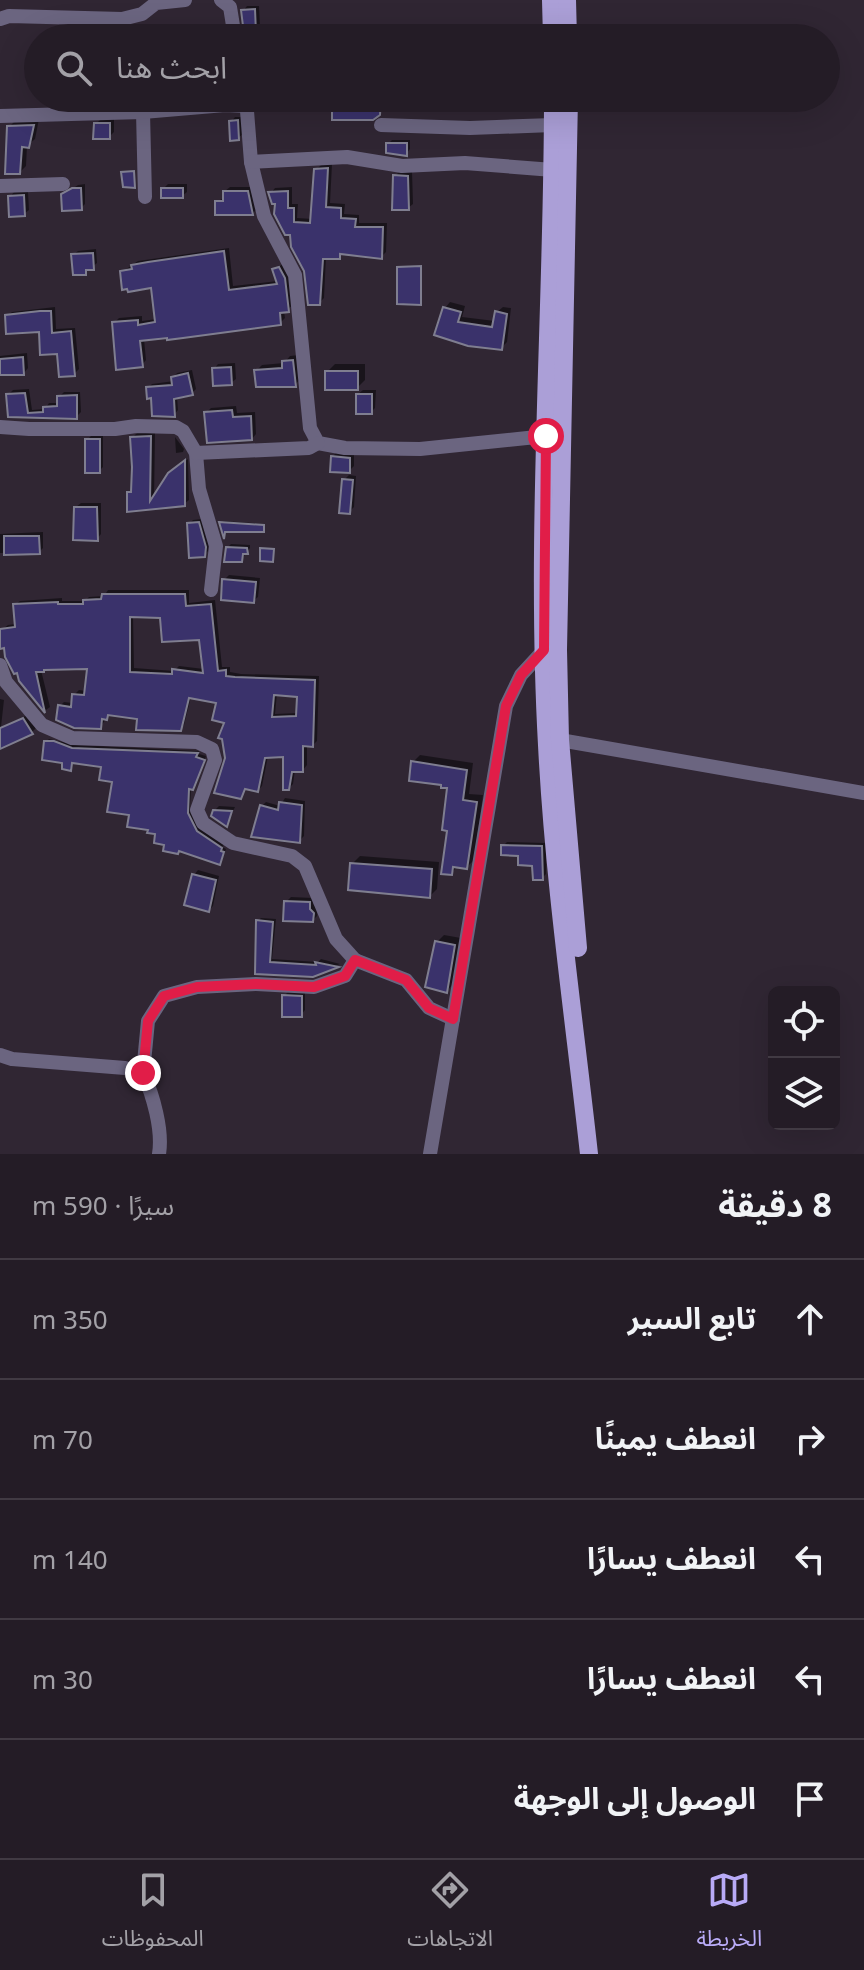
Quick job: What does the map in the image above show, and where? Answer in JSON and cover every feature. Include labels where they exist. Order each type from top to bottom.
[{"type":"main road","points":[[551,0],[552,24]]},
{"type":"main road","points":[[567,0],[568,24]]},
{"type":"main road","points":[[553,112],[557,332],[546,436],[551,650],[599,1154]]},
{"type":"main road","points":[[568,112],[557,332],[547,744],[589,1154]]},
{"type":"street","points":[[0,19],[9,16],[122,19],[142,14],[156,3],[185,0]]},
{"type":"street","points":[[221,0],[230,7],[233,24]]},
{"type":"street","points":[[0,116],[143,112],[145,197]]},
{"type":"street","points":[[248,112],[251,162],[264,216],[295,275],[310,428],[318,443]]},
{"type":"street","points":[[381,125],[470,128],[553,125]]},
{"type":"street","points":[[251,162],[347,157],[402,166],[465,163],[553,170]]},
{"type":"street","points":[[0,186],[63,184]]},
{"type":"street","points":[[0,427],[176,427],[183,431],[196,453],[199,489],[216,546],[211,590]]},
{"type":"street","points":[[196,453],[309,448],[318,443],[345,448],[420,449],[546,436]]},
{"type":"street","points":[[430,1154],[506,706],[521,675],[551,650]]},
{"type":"street","points":[[0,665],[6,682],[42,725],[72,738],[197,742],[212,749],[215,760],[197,810],[203,823],[233,843],[292,856],[305,866],[336,939],[355,960],[406,980],[429,1008],[453,1019]]},
{"type":"street","points":[[560,740],[864,793]]},
{"type":"street","points":[[159,1154],[161,1144],[149,1085],[143,1073],[148,1021],[164,996],[197,987],[256,984],[314,987],[345,976],[355,960]]},
{"type":"street","points":[[0,1055],[12,1059],[125,1068],[143,1073]]},
{"type":"building","points":[[255,9],[256,24],[243,24],[241,10]]},
{"type":"building","points":[[332,112],[380,112],[373,120],[332,120]]},
{"type":"building","points":[[238,120],[239,140],[230,141],[229,121]]},
{"type":"building","points":[[94,123],[110,123],[110,139],[93,139]]},
{"type":"building","points":[[34,125],[29,148],[22,147],[20,174],[5,174],[7,126]]},
{"type":"building","points":[[386,143],[407,143],[407,156],[386,153]]},
{"type":"building","points":[[328,168],[326,207],[341,208],[341,218],[356,219],[355,227],[383,227],[382,259],[340,254],[340,259],[323,259],[320,305],[308,305],[304,271],[291,247],[290,235],[285,235],[274,214],[275,204],[272,204],[268,192],[288,191],[288,208],[294,208],[294,222],[310,223],[314,169]]},
{"type":"building","points":[[134,171],[135,188],[123,187],[121,172]]},
{"type":"building","points":[[393,175],[408,176],[409,210],[392,210]]},
{"type":"building","points":[[72,188],[81,188],[82,210],[62,211],[61,194]]},
{"type":"building","points":[[161,188],[183,188],[183,198],[161,198]]},
{"type":"building","points":[[223,191],[248,191],[253,215],[215,215],[215,201],[223,201]]},
{"type":"building","points":[[24,195],[25,216],[9,217],[8,196]]},
{"type":"building","points":[[224,251],[229,290],[277,284],[272,269],[279,267],[285,278],[289,312],[280,313],[281,325],[140,341],[143,367],[116,370],[112,322],[138,320],[138,325],[155,322],[151,288],[128,292],[127,289],[122,290],[120,271],[132,269],[131,265]]},
{"type":"building","points":[[93,253],[94,270],[86,270],[86,275],[73,275],[71,254]]},
{"type":"building","points":[[421,266],[421,305],[397,304],[397,267]]},
{"type":"building","points":[[443,307],[461,312],[458,322],[492,327],[495,311],[507,314],[502,350],[468,346],[434,335]]},
{"type":"building","points":[[51,311],[52,333],[71,331],[75,376],[59,377],[57,354],[40,355],[39,332],[6,334],[5,315]]},
{"type":"building","points":[[23,357],[24,375],[0,375],[0,359]]},
{"type":"building","points":[[293,360],[296,387],[256,387],[254,370],[282,368],[282,361]]},
{"type":"building","points":[[231,367],[232,385],[213,386],[212,368]]},
{"type":"building","points":[[325,371],[358,371],[358,390],[325,390]]},
{"type":"building","points":[[188,373],[193,395],[174,399],[175,417],[152,416],[151,398],[147,399],[146,387],[172,385],[171,377]]},
{"type":"building","points":[[25,393],[28,413],[43,412],[43,407],[57,406],[57,396],[77,395],[77,419],[8,417],[6,394]]},
{"type":"building","points":[[356,394],[372,394],[372,414],[356,414]]},
{"type":"building","points":[[232,410],[233,417],[251,416],[252,440],[207,443],[204,412]]},
{"type":"building","points":[[151,436],[150,501],[168,473],[185,460],[185,506],[127,512],[132,467],[130,437]]},
{"type":"building","points":[[85,439],[100,439],[100,473],[85,473]]},
{"type":"building","points":[[331,456],[350,458],[350,473],[330,472]]},
{"type":"building","points":[[342,479],[353,480],[350,514],[339,513]]},
{"type":"building","points":[[74,507],[97,507],[98,541],[73,540]]},
{"type":"building","points":[[199,522],[206,547],[205,557],[189,558],[187,523]]},
{"type":"building","points":[[219,522],[264,525],[264,532],[225,532],[224,539]]},
{"type":"building","points":[[4,536],[39,536],[40,554],[4,555]]},
{"type":"building","points":[[226,547],[247,548],[248,554],[243,554],[242,562],[224,562]]},
{"type":"building","points":[[260,548],[274,549],[273,562],[260,561]]},
{"type":"building","points":[[222,579],[256,582],[254,603],[221,600]]},
{"type":"building","points":[[102,594],[185,594],[186,606],[211,604],[218,671],[226,670],[226,676],[235,677],[315,680],[313,747],[303,746],[303,772],[292,772],[289,790],[283,790],[283,757],[265,758],[258,792],[245,789],[241,799],[214,793],[225,758],[222,739],[218,738],[224,723],[212,720],[216,703],[189,698],[181,731],[136,730],[137,719],[108,715],[107,720],[102,719],[101,729],[74,728],[56,720],[58,705],[71,707],[72,694],[84,695],[87,669],[44,670],[36,672],[45,713],[19,681],[17,673],[14,674],[4,648],[0,649],[0,629],[15,627],[13,604],[83,604],[83,600],[101,599]],"holes":[[[130,617],[160,618],[162,642],[199,640],[203,673],[172,669],[172,674],[130,672]],[[274,695],[297,697],[296,716],[272,717]]]},
{"type":"building","points":[[23,718],[33,734],[0,749],[0,728]]},
{"type":"building","points":[[44,741],[54,741],[72,748],[198,753],[196,757],[205,760],[193,790],[189,789],[188,813],[197,831],[222,848],[224,852],[220,865],[179,851],[178,854],[163,851],[164,845],[154,843],[155,834],[127,827],[129,815],[107,812],[112,782],[99,780],[101,767],[72,763],[71,771],[62,769],[62,763],[42,760]]},
{"type":"building","points":[[411,761],[467,770],[463,800],[477,802],[467,869],[453,867],[452,875],[441,874],[447,831],[442,830],[447,788],[409,781]]},
{"type":"building","points":[[279,802],[302,805],[300,843],[251,837],[260,805],[278,810]]},
{"type":"building","points":[[213,810],[232,811],[227,827],[211,816]]},
{"type":"building","points":[[501,845],[542,846],[543,880],[533,880],[532,866],[518,865],[518,856],[501,855]]},
{"type":"building","points":[[350,863],[432,869],[430,898],[348,890]]},
{"type":"building","points":[[192,874],[216,880],[209,912],[184,905]]},
{"type":"building","points":[[284,901],[310,902],[313,922],[283,921]]},
{"type":"building","points":[[256,920],[273,922],[270,962],[316,965],[315,962],[339,967],[313,977],[255,974]]},
{"type":"building","points":[[435,941],[455,945],[447,993],[425,987]]},
{"type":"building","points":[[282,995],[302,996],[302,1017],[282,1017]]},
{"type":"route","points":[[143,1073],[148,1021],[164,996],[197,987],[256,984],[314,987],[345,976],[355,960],[406,980],[429,1008],[453,1019],[506,706],[521,675],[544,650],[546,436]]}]
